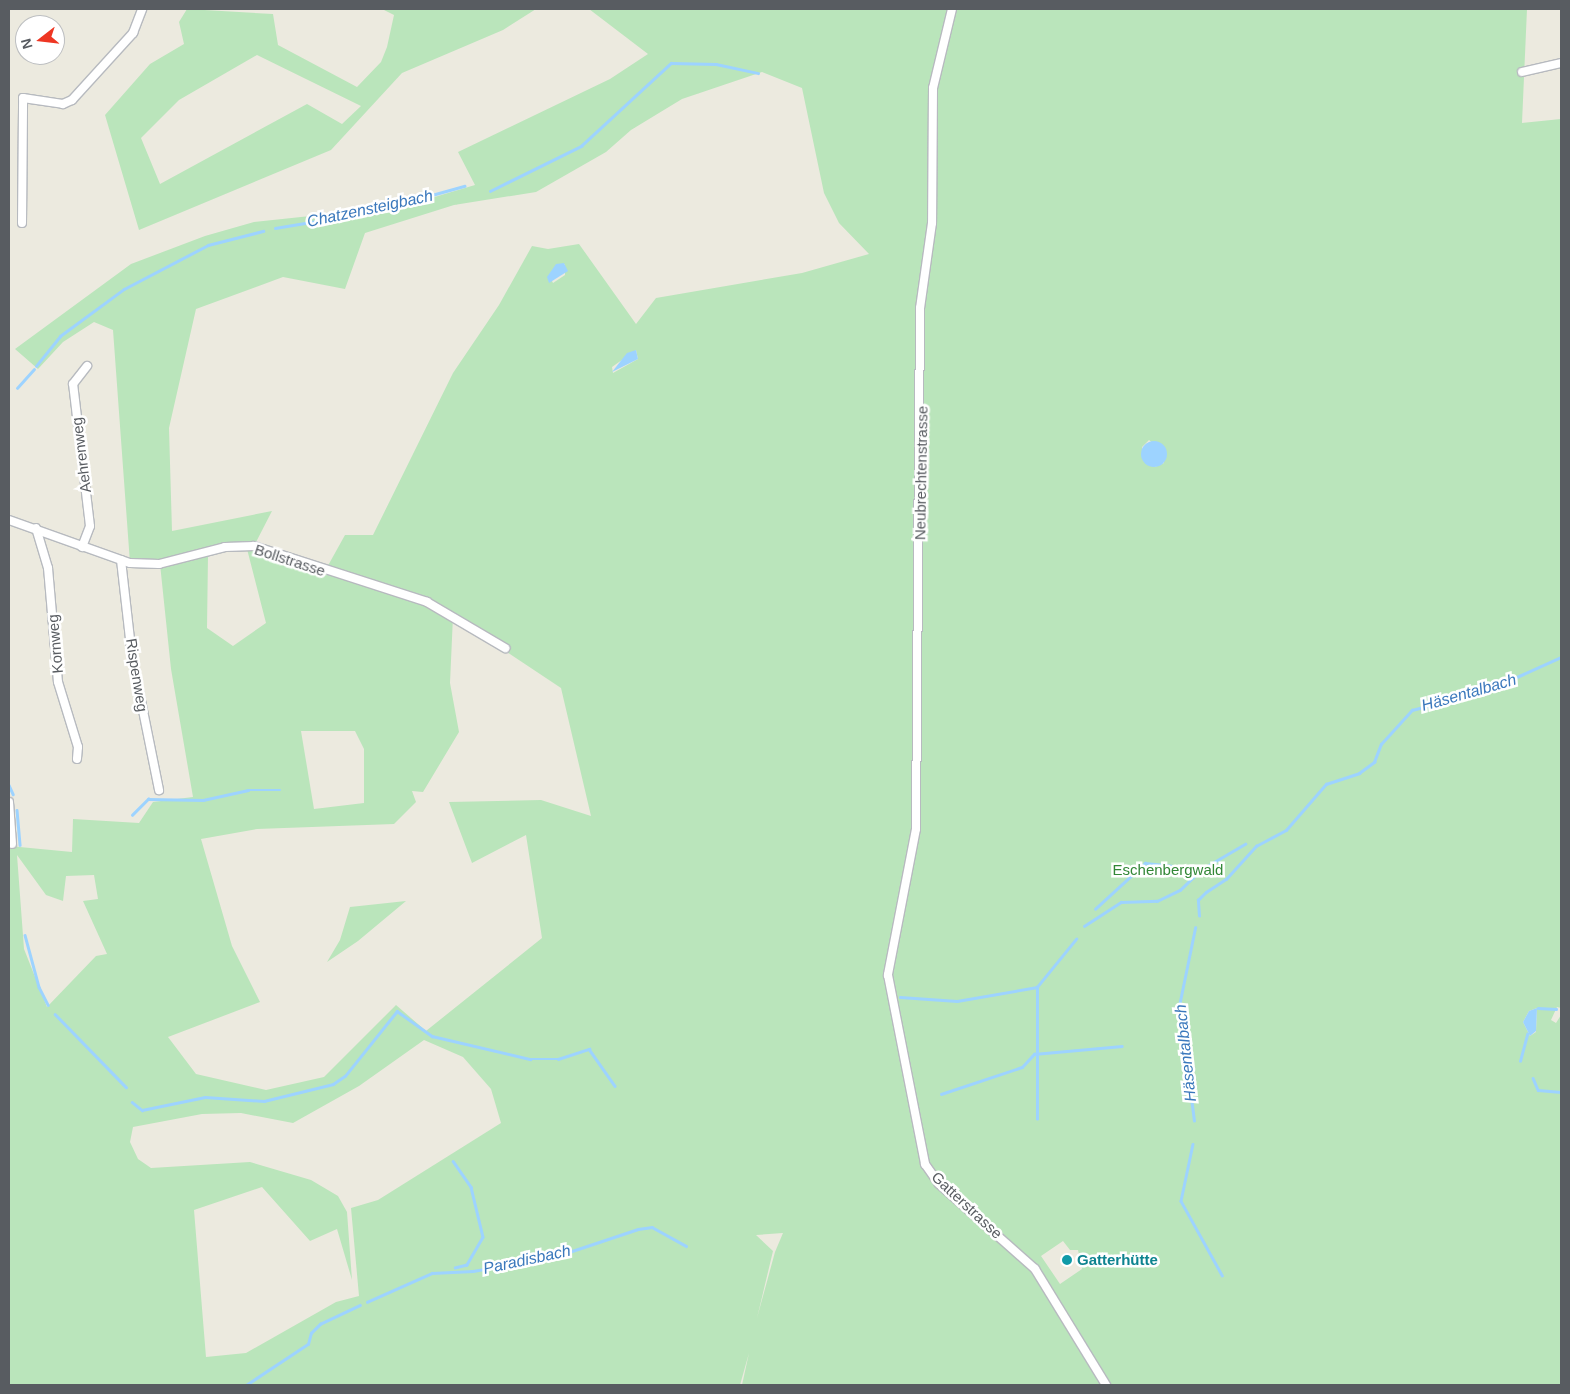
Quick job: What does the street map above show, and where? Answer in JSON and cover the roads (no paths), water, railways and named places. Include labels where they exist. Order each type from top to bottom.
[{"type":"street","points":[[22,223],[23,98],[63,104],[72,100],[133,34],[142,9]]},
{"type":"street","name":"Neubrechtenstrasse","points":[[896,938],[916,829],[920,308],[932,223],[933,88],[952,9]]},
{"type":"street","points":[[1522,72],[1561,63]]},
{"type":"street","name":"Aehrenweg","points":[[82,547],[90,526],[73,384],[87,366]]},
{"type":"street","name":"Bollstrasse","points":[[9,520],[36,528],[82,547],[121,560],[159,564],[225,547],[254,546],[427,602],[505,648]]},
{"type":"street","name":"Kornweg","points":[[36,528],[48,568],[58,682],[78,747],[77,759]]},
{"type":"street","name":"Rispenweg","points":[[121,560],[132,656],[159,790]]},
{"type":"street","points":[[9,802],[12,844]]},
{"type":"street","name":"Gatterstrasse","points":[[896,938],[888,975],[925,1164],[939,1184],[1035,1269],[1106,1385]]},
{"type":"water","points":[[564,263],[568,271],[549,283],[547,277],[556,264]]},
{"type":"water","points":[[636,350],[638,359],[612,372],[627,353]]},
{"type":"water","points":[[1154,441],[1163,445],[1167,454],[1163,463],[1154,467],[1145,463],[1141,454],[1145,445]]},
{"type":"water","points":[[1537,1008],[1536,1031],[1530,1036],[1523,1022],[1529,1011]]},
{"type":"waterway","name":"Chatzensteigbach","points":[[490,191],[581,146],[671,63],[716,64],[758,73]]},
{"type":"waterway","name":"Chatzensteigbach","points":[[275,228],[371,212],[464,186]]},
{"type":"waterway","name":"Chatzensteigbach","points":[[36,366],[60,336],[124,289],[208,245],[263,231]]},
{"type":"waterway","name":"Chatzensteigbach","points":[[17,388],[34,369]]},
{"type":"waterway","name":"Häsentalbach","points":[[1199,916],[1198,900],[1206,892],[1226,879],[1256,846],[1286,830],[1326,784],[1359,773],[1374,762],[1381,744],[1412,710],[1488,690],[1561,657]]},
{"type":"waterway","points":[[9,785],[13,794]]},
{"type":"waterway","points":[[132,815],[148,799],[203,800],[248,790],[280,790]]},
{"type":"waterway","points":[[17,810],[20,845]]},
{"type":"waterway","name":"Häsentalbach","points":[[1095,909],[1145,863],[1202,869],[1245,844]]},
{"type":"waterway","name":"Häsentalbach","points":[[1084,926],[1121,902],[1157,901],[1180,890],[1202,869]]},
{"type":"waterway","name":"Häsentalbach","points":[[1194,1121],[1179,1006],[1195,928]]},
{"type":"waterway","points":[[25,935],[39,987],[48,1005]]},
{"type":"waterway","name":"Häsentalbach","points":[[1037,1119],[1037,987],[1076,939]]},
{"type":"waterway","points":[[900,997],[957,1001],[1037,987]]},
{"type":"waterway","points":[[1538,1008],[1556,1009]]},
{"type":"waterway","points":[[132,1102],[142,1110],[205,1097],[264,1101],[333,1084],[345,1076],[397,1011],[432,1036],[530,1059],[558,1059],[589,1049],[615,1086]]},
{"type":"waterway","points":[[55,1014],[126,1087]]},
{"type":"waterway","points":[[1520,1061],[1527,1034]]},
{"type":"waterway","points":[[941,1094],[1022,1067],[1034,1054],[1122,1046]]},
{"type":"waterway","points":[[1533,1078],[1538,1090],[1561,1092]]},
{"type":"waterway","points":[[1193,1144],[1181,1201],[1222,1275]]},
{"type":"waterway","points":[[453,1161],[471,1187],[483,1237],[467,1265],[455,1268]]},
{"type":"waterway","name":"Paradisbach","points":[[367,1302],[432,1273],[473,1271],[557,1256],[638,1229],[652,1227],[686,1246]]},
{"type":"waterway","name":"Paradisbach","points":[[246,1385],[308,1344],[311,1333],[320,1324],[360,1305]]},
{"type":"place","name":"Gatterhütte","points":[[1067,1260]]},
{"type":"park label","name":"Eschenbergwald","points":[[1168,870]]}]
